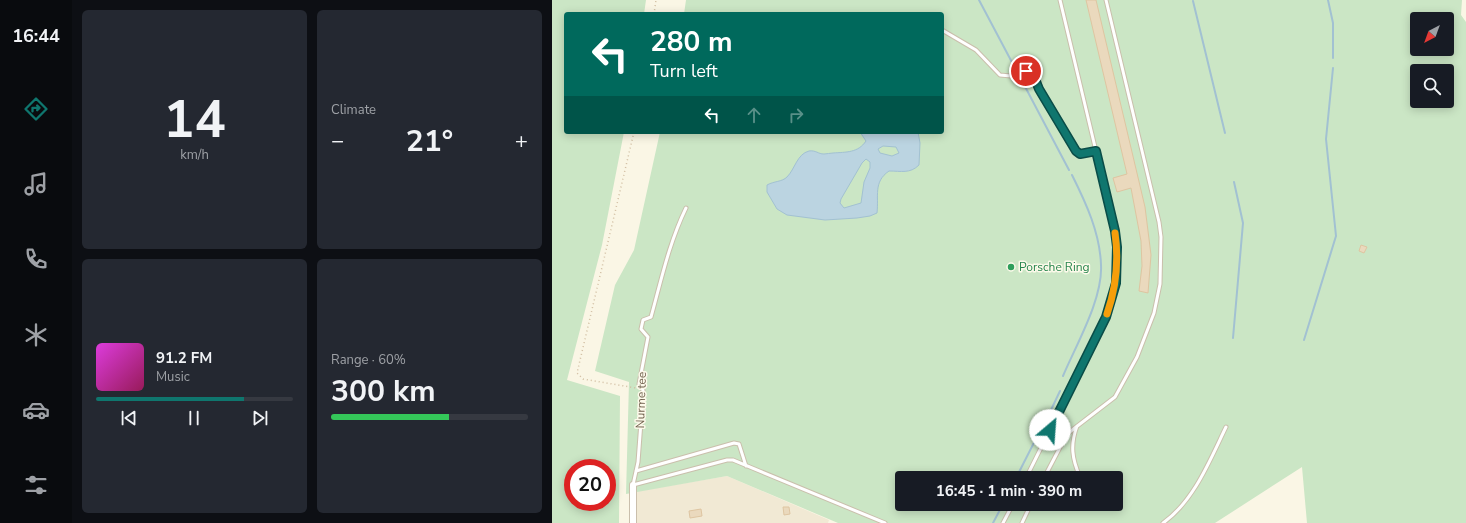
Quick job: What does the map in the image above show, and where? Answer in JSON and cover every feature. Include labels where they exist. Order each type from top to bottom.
[{"type":"street","points":[[633,485],[633,523]]},
{"type":"lane","points":[[1029,471],[1106,317],[1116,283],[1117,247],[1115,231],[1060,0]]},
{"type":"lane","points":[[1048,471],[1063,440],[1077,424],[1119,393],[1148,332],[1154,313],[1160,284],[1161,237],[1159,222],[1106,0]]},
{"type":"lane","points":[[944,31],[976,50],[1000,75],[1011,76],[1026,71],[1033,74],[1071,146],[1080,154],[1096,151]]},
{"type":"lane","name":"Nurme tee","points":[[633,485],[636,471],[644,390],[639,384],[648,337],[641,329],[643,320],[651,317],[671,245],[686,208]]},
{"type":"lane","points":[[1077,424],[1073,437],[1072,452],[1077,471]]},
{"type":"lane","points":[[1162,523],[1179,511],[1207,465],[1226,427]]},
{"type":"lane","points":[[636,471],[734,443],[739,444],[746,466]]},
{"type":"lane","points":[[633,485],[727,460],[733,460],[884,523]]},
{"type":"lane","points":[[1003,523],[1009,511]]},
{"type":"lane","points":[[1022,523],[1028,511]]},
{"type":"path","points":[[654,12],[656,0]]},
{"type":"path","points":[[634,134],[577,373],[583,379],[644,390]]},
{"type":"shaded area","points":[[727,476],[829,520],[828,523],[636,523],[633,492]]},
{"type":"green space","points":[[552,0],[646,0],[644,12],[564,12],[564,134],[624,134],[602,245],[567,380],[620,396],[619,523],[552,523]]},
{"type":"green space","name":"Porsche Ring","points":[[686,0],[1462,0],[1461,15],[1466,22],[1466,523],[1307,523],[1302,467],[1215,523],[838,523],[727,476],[626,494],[629,382],[595,371],[615,285],[634,250],[660,134],[944,134],[944,12],[684,12]]},
{"type":"water","points":[[861,134],[918,134],[920,143],[919,165],[909,171],[889,171],[884,175],[878,190],[877,213],[870,216],[857,218],[825,220],[787,215],[777,209],[767,192],[767,185],[783,180],[787,177],[802,155],[809,151],[824,154],[847,152],[855,150],[866,141]],"holes":[[[883,146],[896,147],[899,153],[892,156],[880,153],[878,149]],[[866,159],[870,162],[870,168],[864,182],[861,203],[844,208],[840,203],[841,199],[862,163]]]},
{"type":"building","points":[[1086,0],[1096,0],[1145,207],[1151,255],[1148,293],[1139,291],[1142,266],[1141,241],[1131,188],[1117,192],[1113,178],[1127,174]]},
{"type":"building","points":[[1361,245],[1367,247],[1364,253],[1359,251]]},
{"type":"building","points":[[783,507],[789,507],[790,514],[784,515]]},
{"type":"building","points":[[701,509],[702,516],[690,518],[689,511]]},
{"type":"waterway","points":[[979,0],[1015,68]]},
{"type":"waterway","points":[[1328,0],[1333,23],[1333,58]]},
{"type":"waterway","points":[[1193,1],[1225,133]]},
{"type":"waterway","points":[[1304,340],[1336,236],[1326,139],[1333,68]]},
{"type":"waterway","points":[[1021,79],[1069,170]]},
{"type":"waterway","points":[[1063,376],[1088,322],[1098,292],[1101,265],[1095,230],[1087,207],[1072,175]]},
{"type":"waterway","points":[[1233,338],[1243,223],[1234,182]]},
{"type":"waterway","points":[[1050,412],[1060,391]]},
{"type":"waterway","points":[[1020,471],[1046,419]]},
{"type":"waterway","points":[[993,523],[999,511]]},
{"type":"slow traffic","points":[[1107,314],[1116,283],[1117,247],[1115,233]]},
{"type":"place","name":"Porsche Ring","points":[[1011,267]]},
{"type":"route","points":[[1026,71],[1033,74],[1039,89],[1071,146],[1080,154],[1096,151],[1115,231],[1117,247],[1116,283],[1106,317],[1050,430]]}]
